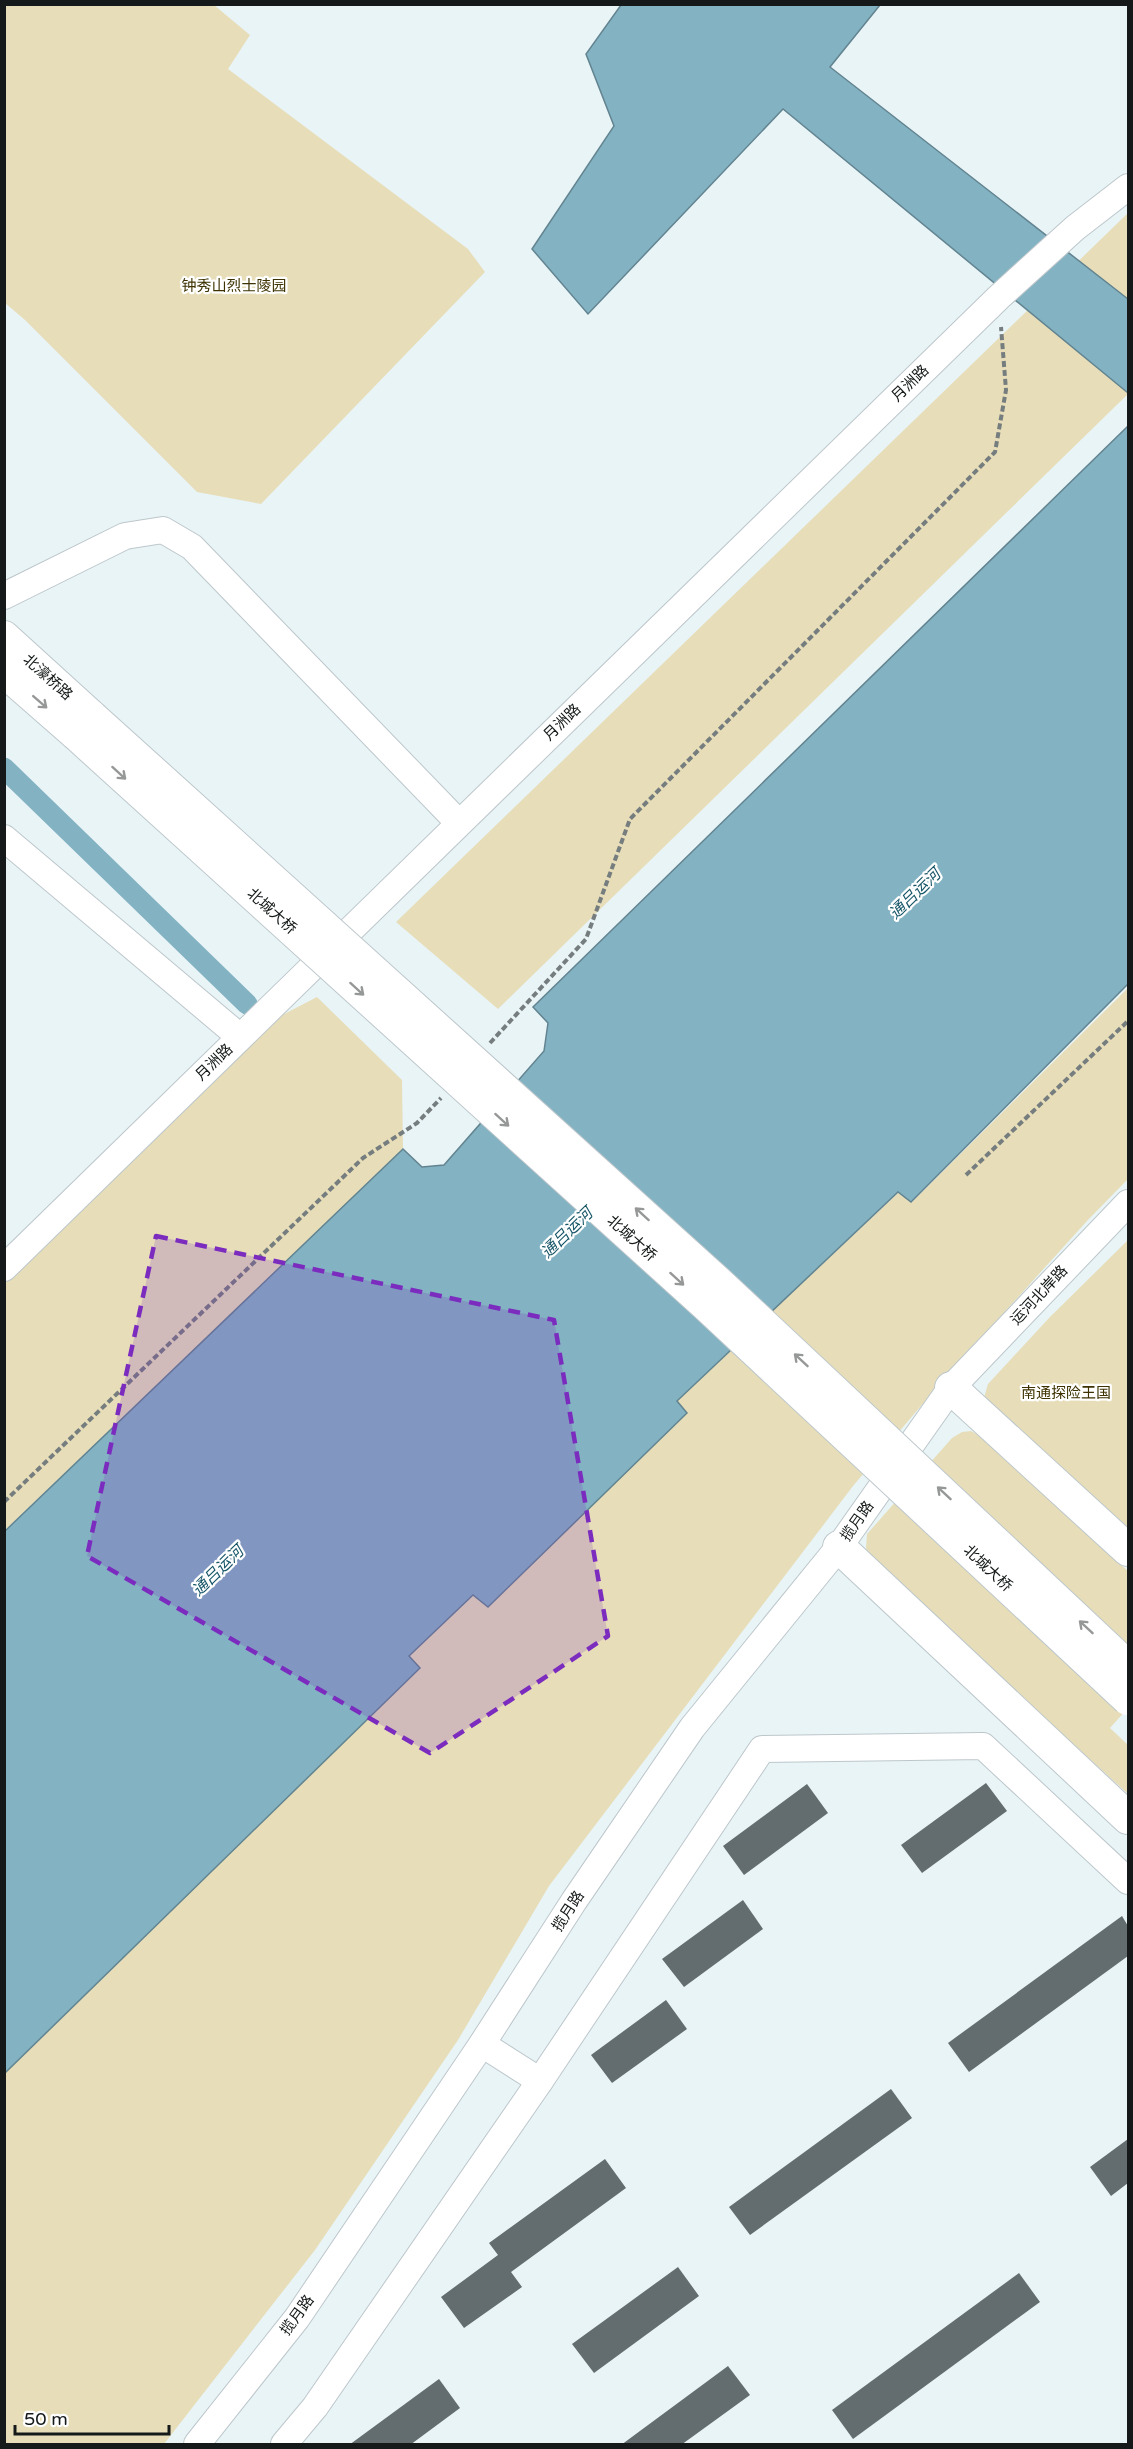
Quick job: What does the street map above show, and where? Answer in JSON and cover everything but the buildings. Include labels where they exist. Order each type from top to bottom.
[{"type":"main road","name":"北濠桥路","points":[[4,637],[84,725]]},
{"type":"main road","name":"北濠桥路","points":[[4,671],[84,725]]},
{"type":"main road","name":"北城大桥","points":[[84,725],[722,1286],[1128,1667]]},
{"type":"main road","name":"北城大桥","points":[[84,725],[1128,1700]]},
{"type":"main road","points":[[951,1388],[1128,1550]]},
{"type":"main road","points":[[839,1547],[1128,1818]]},
{"type":"street","name":"月洲路","points":[[4,1268],[999,297],[1075,228],[1128,187]]},
{"type":"street","points":[[4,596],[125,537],[163,530],[192,547],[459,823]]},
{"type":"street","points":[[4,838],[240,1037]]},
{"type":"street","name":"运河北岸路","points":[[951,1388],[1128,1203]]},
{"type":"street","name":"揽月路","points":[[197,2445],[297,2318],[482,2044],[574,1901],[692,1728],[839,1547],[951,1388]]},
{"type":"street","points":[[284,2445],[315,2407],[540,2081],[762,1749],[983,1746],[1128,1881]]},
{"type":"street","points":[[482,2044],[540,2081]]},
{"type":"path","points":[[490,1044],[586,939],[630,819],[995,452],[1006,390],[999,297]]},
{"type":"path","points":[[966,1175],[1128,1020]]},
{"type":"path","points":[[4,1502],[363,1158],[417,1124],[441,1097]]},
{"type":"highlighted area","points":[[156,1236],[554,1320],[608,1636],[430,1753],[87,1556]]},
{"type":"green space","name":"钟秀山烈士陵园","points":[[4,5],[214,5],[250,35],[228,69],[468,249],[485,272],[261,504],[197,492],[25,320],[5,303]]},
{"type":"green space","points":[[1128,213],[1128,394],[498,1009],[396,922]]},
{"type":"green space","points":[[1128,988],[1128,1179],[943,1380],[853,1486],[549,1886],[458,2040],[315,2250],[164,2444],[5,2444],[5,2073],[420,1668],[408,1656],[474,1595],[488,1607],[687,1413],[677,1401],[899,1192],[912,1202]]},
{"type":"green space","points":[[317,997],[402,1080],[403,1149],[5,1530],[5,1268],[240,1037]]},
{"type":"green space","name":"南通探险王国","points":[[1128,1240],[1128,1537],[983,1401],[988,1384],[1049,1318]]},
{"type":"green space","points":[[971,1431],[982,1437],[1128,1571],[1128,1708],[1110,1728],[1128,1745],[1128,1794],[869,1558],[866,1548],[867,1534],[952,1438],[962,1432]]},
{"type":"water","points":[[621,5],[880,5],[830,67],[1128,299],[1128,393],[783,109],[588,314],[532,249],[614,126],[586,54]]},
{"type":"water","name":"通吕运河","points":[[1128,426],[1128,984],[911,1202],[898,1192],[677,1401],[687,1413],[488,1607],[473,1595],[409,1656],[420,1668],[5,2073],[5,1531],[403,1149],[422,1167],[444,1165],[544,1051],[548,1023],[533,1007]]},
{"type":"waterway","points":[[4,768],[247,1004]]}]
